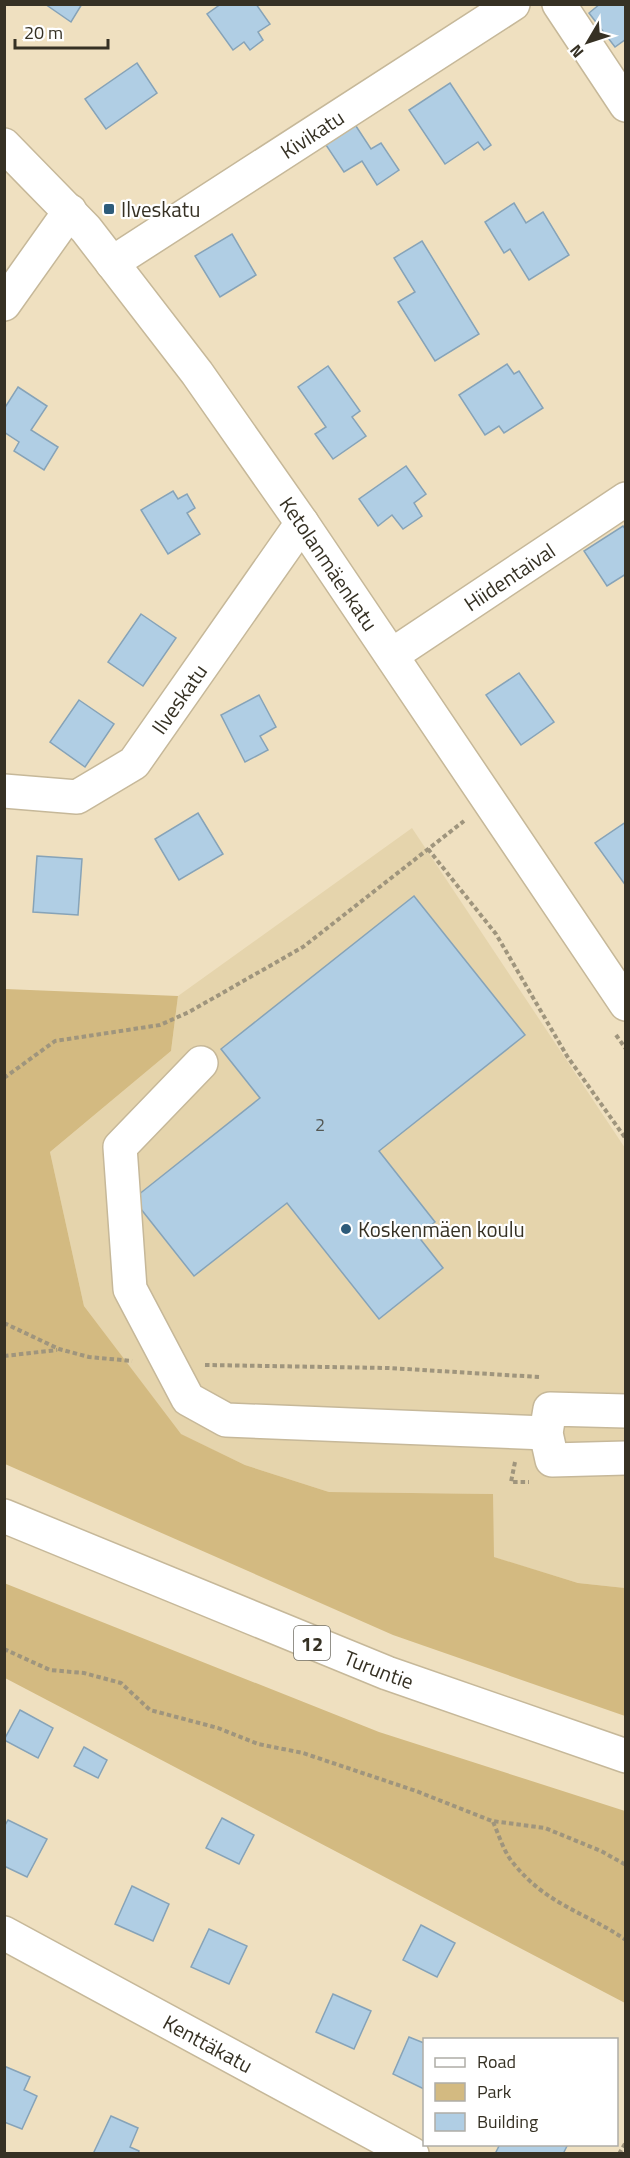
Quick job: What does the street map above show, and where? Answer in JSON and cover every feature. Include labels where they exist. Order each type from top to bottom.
[{"type":"main road","name":"Kivikatu","points":[[112,263],[513,4]]},
{"type":"main road","points":[[559,4],[626,105]]},
{"type":"main road","name":"Ketolanmäenkatu","points":[[4,145],[70,211],[197,373],[302,522],[626,1004]]},
{"type":"main road","points":[[4,304],[70,211]]},
{"type":"main road","name":"Hiidentaival","points":[[392,655],[626,499]]},
{"type":"main road","name":"Ilveskatu","points":[[4,791],[77,797],[134,763],[302,522]]},
{"type":"main road","points":[[201,1063],[120,1147],[130,1289],[188,1399],[226,1420],[546,1433]]},
{"type":"main road","points":[[626,1411],[550,1409],[546,1433],[552,1460],[626,1458]]},
{"type":"main road","name":"Turuntie","points":[[4,1516],[387,1673],[626,1756]]},
{"type":"main road","name":"Kenttäkatu","points":[[4,1933],[412,2154]]},
{"type":"path","points":[[4,1078],[55,1041],[160,1025],[189,1012],[303,947],[469,817]]},
{"type":"path","points":[[428,849],[496,934],[567,1056],[626,1139]]},
{"type":"path","points":[[4,1323],[59,1349],[89,1357],[170,1365],[378,1368],[544,1378]]},
{"type":"path","points":[[4,1356],[59,1349]]},
{"type":"path","points":[[4,1649],[50,1670],[84,1673],[121,1683],[150,1710],[218,1728],[258,1744],[303,1753],[417,1791],[492,1821],[545,1828],[601,1851],[626,1865]]},
{"type":"path","points":[[492,1821],[512,1862],[542,1894],[609,1928],[626,1940]]},
{"type":"path","points":[[619,2154],[626,2142]]},
{"type":"shaded area","name":"Koskenmäen koulu","points":[[412,828],[625,1148],[625,1588],[578,1583],[493,1557],[493,1494],[329,1492],[245,1465],[180,1434],[84,1306],[50,1152],[171,1051],[178,996]]},
{"type":"green space","points":[[5,989],[178,996],[171,1051],[50,1152],[84,1306],[181,1434],[245,1465],[329,1492],[493,1494],[494,1557],[578,1583],[625,1588],[625,1716],[393,1635],[5,1464]]},
{"type":"green space","points":[[4,1583],[379,1732],[625,1811],[625,2003],[5,1678]]},
{"type":"building","points":[[45,4],[82,4],[71,22]]},
{"type":"building","points":[[221,4],[256,4],[270,24],[258,32],[263,40],[250,50],[244,42],[233,50],[207,14]]},
{"type":"building","points":[[600,4],[626,4],[626,39],[615,47],[589,13]]},
{"type":"building","points":[[137,63],[157,93],[106,129],[85,99]]},
{"type":"building","points":[[450,83],[491,145],[484,150],[478,142],[445,164],[409,110]]},
{"type":"building","points":[[352,120],[371,149],[381,143],[399,170],[377,185],[362,161],[344,172],[322,139]]},
{"type":"building","points":[[514,203],[526,223],[543,212],[569,255],[529,280],[510,249],[504,253],[485,222]]},
{"type":"building","points":[[232,234],[256,275],[220,297],[195,256]]},
{"type":"building","points":[[422,241],[479,334],[435,361],[398,302],[415,292],[394,258]]},
{"type":"building","points":[[507,364],[514,374],[519,371],[543,408],[504,433],[499,426],[485,435],[459,395]]},
{"type":"building","points":[[328,366],[360,411],[352,417],[366,436],[333,459],[315,434],[326,427],[298,387]]},
{"type":"building","points":[[18,387],[47,406],[31,430],[58,447],[44,470],[14,451],[19,442],[4,432],[4,409]]},
{"type":"building","points":[[406,466],[426,494],[414,503],[422,516],[403,529],[392,515],[378,526],[359,499]]},
{"type":"building","points":[[173,491],[178,499],[187,494],[195,508],[187,513],[200,534],[168,554],[141,510]]},
{"type":"building","points":[[623,526],[626,530],[626,574],[607,586],[584,551]]},
{"type":"building","points":[[141,614],[176,638],[143,686],[108,662]]},
{"type":"building","points":[[519,673],[554,722],[521,745],[486,695]]},
{"type":"building","points":[[259,695],[276,727],[260,736],[268,750],[245,762],[221,715]]},
{"type":"building","points":[[79,700],[114,724],[85,767],[50,742]]},
{"type":"building","points":[[198,813],[223,854],[179,880],[155,839]]},
{"type":"building","points":[[626,822],[626,886],[595,843]]},
{"type":"building","points":[[37,856],[82,859],[78,915],[33,912]]},
{"type":"building","points":[[414,896],[525,1035],[379,1151],[435,1222],[418,1236],[443,1268],[379,1319],[287,1203],[194,1276],[133,1199],[260,1098],[221,1049]]},
{"type":"building","points":[[20,1710],[53,1728],[38,1758],[4,1740]]},
{"type":"building","points":[[84,1747],[107,1760],[98,1778],[74,1766]]},
{"type":"building","points":[[222,1818],[254,1835],[239,1864],[206,1848]]},
{"type":"building","points":[[8,1820],[47,1839],[27,1877],[4,1866],[4,1827]]},
{"type":"building","points":[[132,1886],[169,1904],[153,1941],[115,1924]]},
{"type":"building","points":[[421,1925],[455,1943],[437,1977],[403,1960]]},
{"type":"building","points":[[209,1929],[247,1946],[229,1984],[191,1967]]},
{"type":"building","points":[[333,1994],[371,2011],[354,2049],[316,2032]]},
{"type":"building","points":[[409,2037],[423,2043],[423,2089],[393,2074]]},
{"type":"building","points":[[4,2066],[30,2077],[24,2090],[37,2096],[22,2129],[4,2122]]},
{"type":"building","points":[[111,2116],[138,2128],[130,2147],[139,2151],[138,2154],[93,2154]]},
{"type":"building","points":[[499,2146],[567,2146],[563,2154],[495,2154]]},
{"type":"place","name":"Ilveskatu","points":[[109,209]]},
{"type":"place","name":"Koskenmäen koulu","points":[[346,1229]]}]
